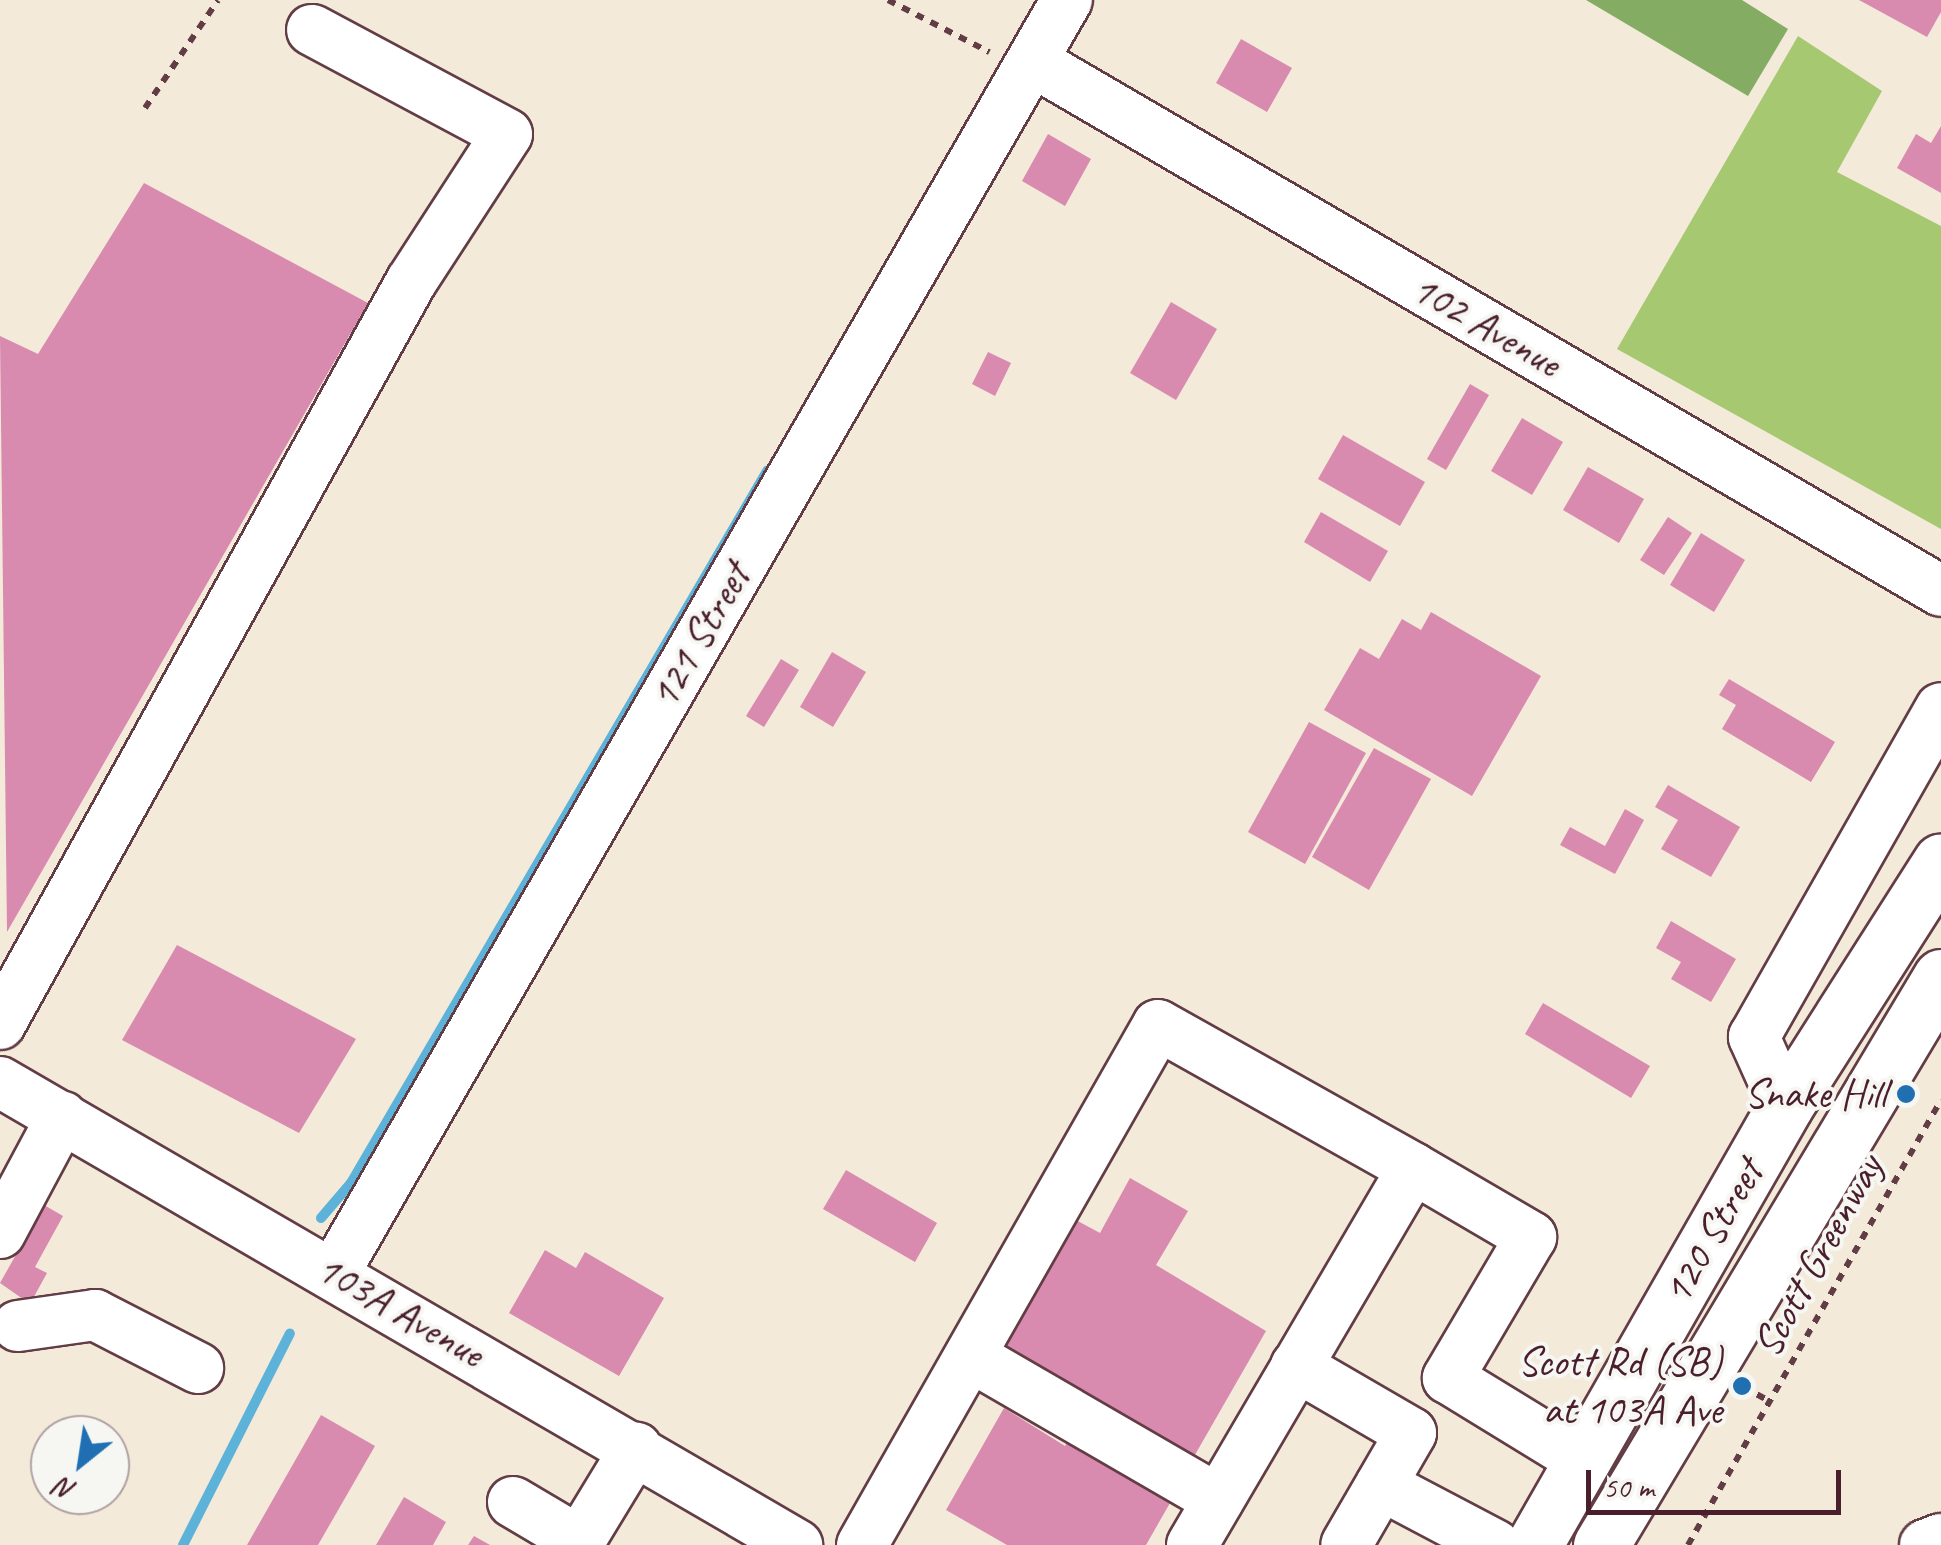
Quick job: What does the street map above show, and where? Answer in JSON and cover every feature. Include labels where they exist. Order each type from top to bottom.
[{"type":"main road","name":"120 Street","points":[[1534,1545],[1785,1106],[1941,862]]},
{"type":"main road","name":"120 Street","points":[[1601,1545],[1941,977]]},
{"type":"street","name":"121 Street","points":[[334,1273],[1015,60],[1068,0]]},
{"type":"street","points":[[0,1024],[13,972],[411,282],[506,134],[312,30]]},
{"type":"street","name":"102 Avenue","points":[[1015,60],[1941,592]]},
{"type":"street","points":[[1785,1106],[1754,1037],[1941,708]]},
{"type":"street","points":[[862,1545],[1158,1025],[1532,1237],[1448,1378],[1582,1460]]},
{"type":"street","name":"103A Avenue","points":[[0,1082],[636,1448],[739,1531],[797,1545]]},
{"type":"street","points":[[0,1233],[62,1117]]},
{"type":"street","points":[[1192,1545],[1413,1168]]},
{"type":"street","points":[[6,1333],[95,1314],[198,1368]]},
{"type":"street","points":[[970,1356],[1218,1500]]},
{"type":"street","points":[[1296,1366],[1411,1433],[1346,1545]]},
{"type":"street","points":[[513,1502],[578,1543],[636,1448]]},
{"type":"street","points":[[1381,1485],[1495,1545]]},
{"type":"street","points":[[1925,1545],[1941,1539]]},
{"type":"path","points":[[144,108],[218,0]]},
{"type":"path","points":[[888,0],[1015,60]]},
{"type":"path","name":"Scott Greenway","points":[[1688,1545],[1941,1100]]},
{"type":"path","points":[[1742,1386],[1771,1402]]},
{"type":"green space","points":[[1586,0],[1742,0],[1788,29],[1748,96]]},
{"type":"green space","points":[[1798,36],[1882,91],[1837,172],[1941,226],[1941,529],[1617,349]]},
{"type":"building","points":[[1859,0],[1941,0],[1941,12],[1927,37]]},
{"type":"building","points":[[1241,39],[1292,68],[1267,112],[1216,83]]},
{"type":"building","points":[[1941,126],[1941,193],[1897,168],[1916,134],[1931,143]]},
{"type":"building","points":[[1048,134],[1091,159],[1065,206],[1022,181]]},
{"type":"building","points":[[144,183],[368,303],[7,932],[0,336],[38,354]]},
{"type":"building","points":[[1171,302],[1217,329],[1176,400],[1130,373]]},
{"type":"building","points":[[988,352],[1011,363],[995,396],[972,384]]},
{"type":"building","points":[[1470,384],[1489,395],[1446,470],[1427,459]]},
{"type":"building","points":[[1522,418],[1563,442],[1532,495],[1491,471]]},
{"type":"building","points":[[1343,435],[1425,482],[1400,526],[1318,479]]},
{"type":"building","points":[[1588,467],[1644,499],[1619,543],[1563,510]]},
{"type":"building","points":[[1321,512],[1388,551],[1370,582],[1304,542]]},
{"type":"building","points":[[1668,517],[1692,533],[1664,575],[1640,560]]},
{"type":"building","points":[[1701,533],[1745,560],[1714,612],[1670,585]]},
{"type":"building","points":[[1431,612],[1541,676],[1472,796],[1324,710],[1360,648],[1379,659],[1402,619],[1421,630]]},
{"type":"building","points":[[832,652],[866,672],[833,727],[800,707]]},
{"type":"building","points":[[781,659],[799,670],[764,727],[746,716]]},
{"type":"building","points":[[1729,679],[1835,742],[1811,782],[1722,729],[1736,705],[1719,695]]},
{"type":"building","points":[[1309,722],[1366,753],[1305,864],[1248,832]]},
{"type":"building","points":[[1374,748],[1431,779],[1369,890],[1312,857]]},
{"type":"building","points":[[1668,785],[1740,827],[1711,877],[1661,849],[1678,820],[1655,807]]},
{"type":"building","points":[[1625,809],[1644,820],[1615,874],[1560,845],[1570,827],[1605,846]]},
{"type":"building","points":[[1671,921],[1736,959],[1711,1002],[1671,979],[1681,962],[1656,948]]},
{"type":"building","points":[[177,945],[356,1039],[299,1133],[122,1040]]},
{"type":"building","points":[[1543,1003],[1650,1066],[1631,1098],[1525,1034]]},
{"type":"building","points":[[846,1170],[937,1223],[915,1262],[823,1209]]},
{"type":"building","points":[[1130,1178],[1188,1211],[1156,1265],[1266,1331],[1188,1467],[996,1355],[1074,1219],[1100,1233]]},
{"type":"building","points":[[44,1205],[63,1216],[35,1267],[47,1273],[30,1304],[0,1283]]},
{"type":"building","points":[[545,1250],[576,1268],[585,1252],[664,1298],[619,1376],[509,1313]]},
{"type":"building","points":[[1004,1408],[1065,1446],[1073,1433],[1174,1496],[1146,1545],[1007,1545],[946,1510]]},
{"type":"building","points":[[321,1415],[375,1446],[318,1545],[247,1545]]},
{"type":"building","points":[[404,1497],[446,1522],[433,1545],[376,1545]]},
{"type":"building","points":[[474,1536],[490,1545],[468,1545]]},
{"type":"waterway","points":[[321,1218],[351,1183],[767,471]]},
{"type":"waterway","points":[[183,1545],[290,1333]]},
{"type":"place","name":"Snake Hill","points":[[1906,1094]]},
{"type":"place","name":"Scott Rd (SB) at 103A Ave","points":[[1742,1386]]}]
